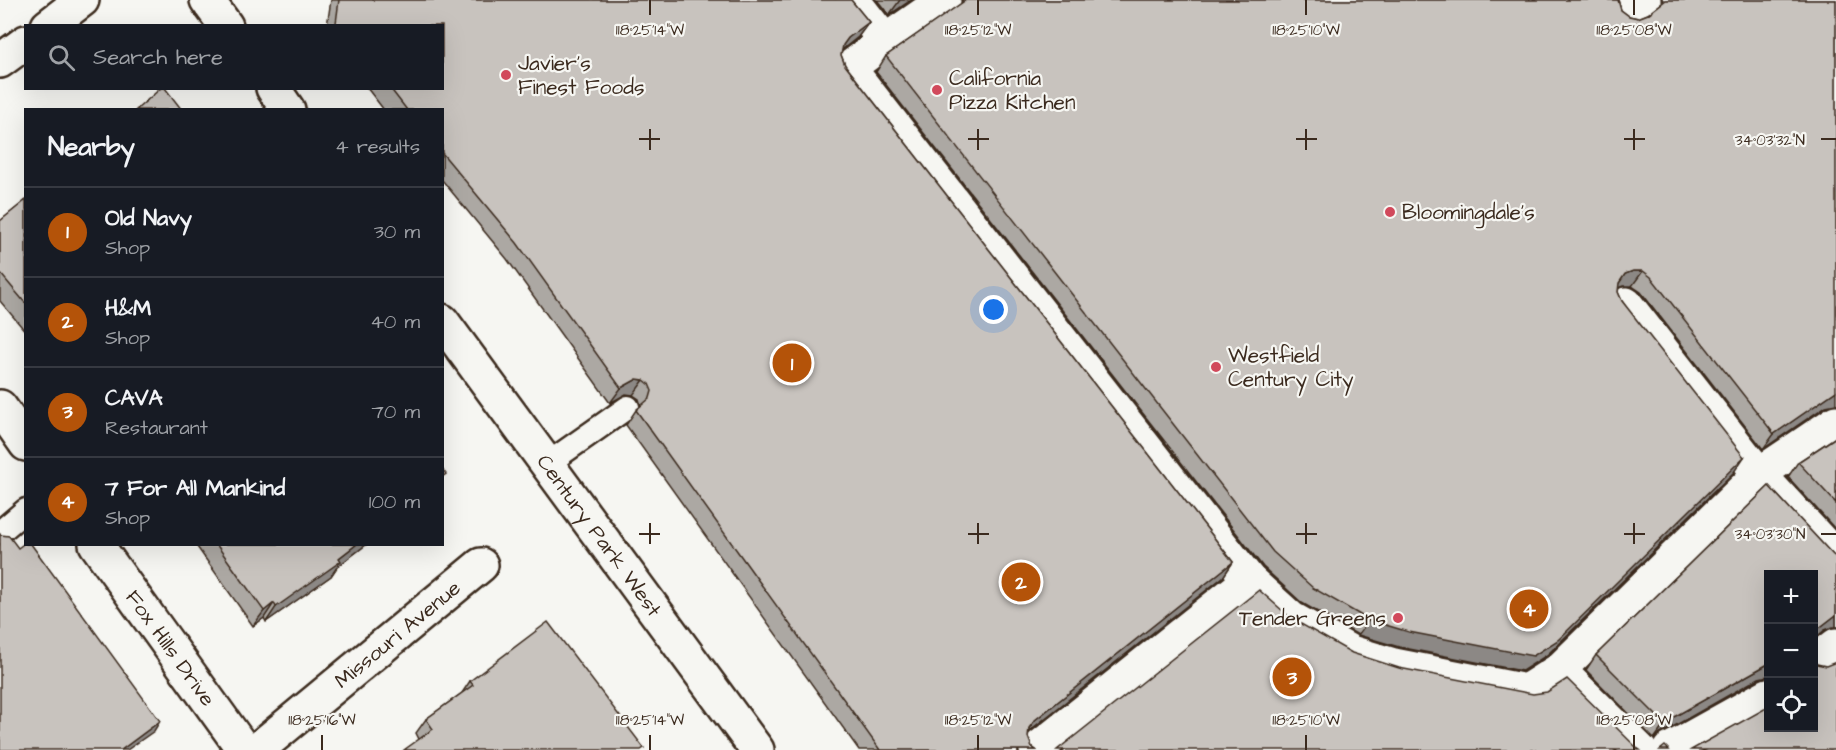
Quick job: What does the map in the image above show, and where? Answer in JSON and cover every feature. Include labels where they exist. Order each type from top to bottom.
[{"type":"street","points":[[51,24],[82,0]]},
{"type":"street","points":[[207,0],[225,24]]},
{"type":"street","points":[[853,0],[885,41]]},
{"type":"street","points":[[944,0],[849,68],[1249,580],[1291,618],[1352,652],[1394,665],[1526,691],[1559,669],[1759,474],[1836,422]]},
{"type":"street","points":[[0,61],[24,43]]},
{"type":"street","points":[[274,90],[287,108]]},
{"type":"street","points":[[1626,304],[1759,474],[1836,557]]},
{"type":"street","name":"Century Park West","points":[[444,324],[757,750]]},
{"type":"street","points":[[0,407],[24,441]]},
{"type":"street","name":"Fox Hills Drive","points":[[97,546],[244,750]]},
{"type":"street","name":"Missouri Avenue","points":[[257,750],[481,565]]},
{"type":"street","points":[[1036,750],[1249,580]]},
{"type":"street","points":[[1818,659],[1836,645]]},
{"type":"street","points":[[1559,669],[1640,750]]},
{"type":"street","points":[[1669,750],[1764,696]]},
{"type":"lane","points":[[547,464],[628,407]]},
{"type":"lane","points":[[0,532],[24,512]]},
{"type":"building","points":[[339,0],[851,0],[869,22],[848,38],[843,45],[841,55],[845,65],[1233,562],[1035,720],[1029,728],[1028,737],[1032,747],[1036,750],[880,750],[636,410],[650,398],[652,391],[649,384],[637,379],[621,388],[517,243],[444,155],[444,108],[405,108],[392,90],[444,90],[444,24],[336,23]]},
{"type":"building","points":[[966,0],[1618,0],[1621,10],[1629,16],[1638,18],[1648,14],[1666,0],[1836,0],[1836,391],[1774,434],[1651,277],[1643,271],[1625,274],[1619,283],[1618,292],[1622,301],[1744,457],[1558,640],[1533,656],[1409,632],[1369,620],[1313,588],[1273,552],[886,56]]},
{"type":"building","points":[[159,90],[167,90],[180,108],[138,108]]},
{"type":"building","points":[[24,202],[24,302],[0,273],[0,221]]},
{"type":"building","points":[[1836,437],[1836,503],[1798,462]]},
{"type":"building","points":[[1769,486],[1836,557],[1836,615],[1818,629],[1818,570],[1764,570],[1764,666],[1665,724],[1596,655]]},
{"type":"building","points":[[0,534],[9,536],[18,548],[24,544],[24,546],[32,546],[160,721],[121,750],[0,750]]},
{"type":"building","points":[[217,546],[354,546],[339,558],[341,561],[276,607],[274,603],[264,611]]},
{"type":"building","points":[[1259,590],[1292,619],[1352,653],[1399,668],[1533,694],[1547,692],[1567,679],[1640,750],[1057,750]]},
{"type":"building","points":[[548,622],[644,748],[641,750],[404,750],[433,729],[426,719],[473,685],[470,681]]},
{"type":"building","points":[[1836,662],[1836,750],[1691,750],[1764,709],[1764,732],[1818,732],[1818,664],[1826,666]]},
{"type":"place","name":"Javier's Finest Foods","points":[[506,75]]},
{"type":"place","name":"California Pizza Kitchen","points":[[937,90]]},
{"type":"place","name":"Bloomingdale's","points":[[1390,212]]},
{"type":"place","name":"Old Navy","points":[[792,363]]},
{"type":"place","name":"Westfield Century City","points":[[1216,367]]},
{"type":"place","name":"H&M","points":[[1021,582]]},
{"type":"place","name":"7 For All Mankind","points":[[1529,609]]},
{"type":"place","name":"Tender Greens","points":[[1398,618]]},
{"type":"place","name":"CAVA","points":[[1292,677]]}]
